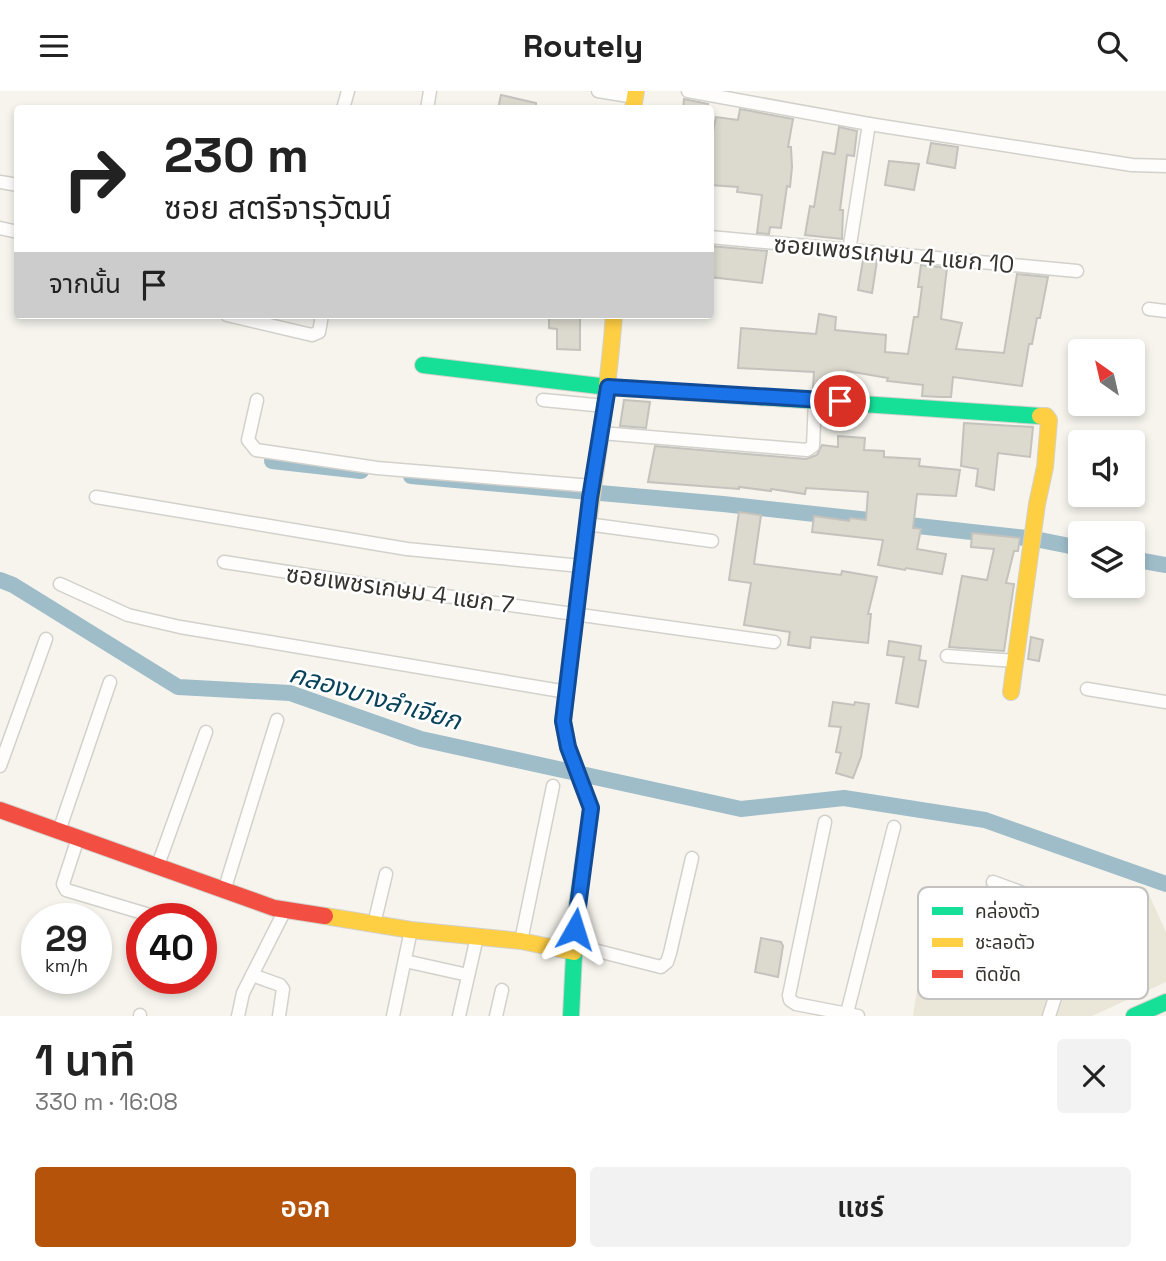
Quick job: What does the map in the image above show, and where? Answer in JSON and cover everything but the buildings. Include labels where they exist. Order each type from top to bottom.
[{"type":"street","points":[[598,91],[634,99]]},
{"type":"street","points":[[688,91],[904,130],[1132,165],[1166,166]]},
{"type":"street","points":[[849,251],[869,124]]},
{"type":"street","name":"ซอยเพชรเกษม 4 แยก 10","points":[[714,237],[1077,271]]},
{"type":"street","points":[[1149,309],[1166,311]]},
{"type":"street","points":[[244,319],[312,335],[319,332],[321,319]]},
{"type":"street","points":[[571,1016],[576,913],[591,808],[565,737],[563,721],[591,491],[608,387],[614,319]]},
{"type":"street","points":[[423,365],[608,387],[1046,415],[1049,421],[1045,467],[1033,532],[1011,692]]},
{"type":"street","points":[[257,400],[248,440],[256,450],[377,468],[591,491]]},
{"type":"street","points":[[543,400],[605,406]]},
{"type":"street","points":[[601,433],[807,450],[813,446],[815,400]]},
{"type":"street","points":[[96,497],[407,549],[581,566]]},
{"type":"street","points":[[587,524],[712,541]]},
{"type":"street","name":"ซอยเพชรเกษม 4 แยก 7","points":[[224,562],[774,642]]},
{"type":"street","points":[[60,584],[128,615],[180,627],[567,692]]},
{"type":"street","points":[[0,766],[5,734],[46,639]]},
{"type":"street","points":[[947,656],[1015,661]]},
{"type":"street","points":[[59,831],[110,683]]},
{"type":"street","points":[[1087,689],[1166,702]]},
{"type":"street","points":[[224,891],[277,720]]},
{"type":"street","points":[[158,865],[206,732]]},
{"type":"street","points":[[521,941],[553,786]]},
{"type":"street","points":[[0,810],[224,891],[285,910],[411,930],[574,949],[661,967],[667,962],[670,953],[692,859]]},
{"type":"street","points":[[825,822],[789,995],[790,1000],[796,1004],[852,1015],[894,827]]},
{"type":"street","points":[[78,838],[64,884],[66,890],[126,908]]},
{"type":"street","points":[[374,924],[386,873]]},
{"type":"street","points":[[993,882],[1007,887]]},
{"type":"street","points":[[238,1016],[243,993],[285,910]]},
{"type":"street","points":[[393,1016],[411,930]]},
{"type":"street","points":[[459,1016],[477,937]]},
{"type":"street","points":[[405,961],[468,975]]},
{"type":"street","points":[[252,975],[280,985],[283,989],[279,1016]]},
{"type":"street","points":[[496,1016],[502,990]]},
{"type":"street","points":[[1049,1016],[1054,999]]},
{"type":"street","points":[[1134,1016],[1166,1002]]},
{"type":"shaded area","points":[[988,874],[1023,887],[985,887]]},
{"type":"shaded area","points":[[1148,892],[1166,932],[1166,982],[1148,990]]},
{"type":"shaded area","points":[[918,983],[918,999],[1129,999],[1092,1016],[913,1016]]},
{"type":"waterway","points":[[272,461],[361,471]]},
{"type":"waterway","points":[[411,476],[869,520]]},
{"type":"waterway","points":[[891,523],[1035,539],[1068,546]]},
{"type":"waterway","points":[[1145,561],[1166,565]]},
{"type":"waterway","name":"คลองบางลำเจียก","points":[[0,580],[13,585],[178,687],[290,693],[421,739],[741,809],[844,798],[985,820],[1166,884]]},
{"type":"traffic: fast","points":[[423,365],[608,387],[1040,416]]},
{"type":"traffic: fast","points":[[571,1016],[576,913],[591,808],[568,747],[563,721],[578,594]]},
{"type":"traffic: fast","points":[[1134,1016],[1166,1002]]},
{"type":"traffic: slow","points":[[634,105],[636,91]]},
{"type":"traffic: slow","points":[[578,594],[603,420],[614,319]]},
{"type":"traffic: slow","points":[[1011,692],[1037,504],[1045,467],[1049,420],[1046,416],[1040,416]]},
{"type":"traffic: slow","points":[[325,916],[411,930],[521,941],[574,952]]},
{"type":"traffic: jam","points":[[0,810],[274,908],[325,916]]},
{"type":"route","points":[[575,929],[591,808],[568,747],[563,721],[590,498],[608,387],[840,401]]}]
